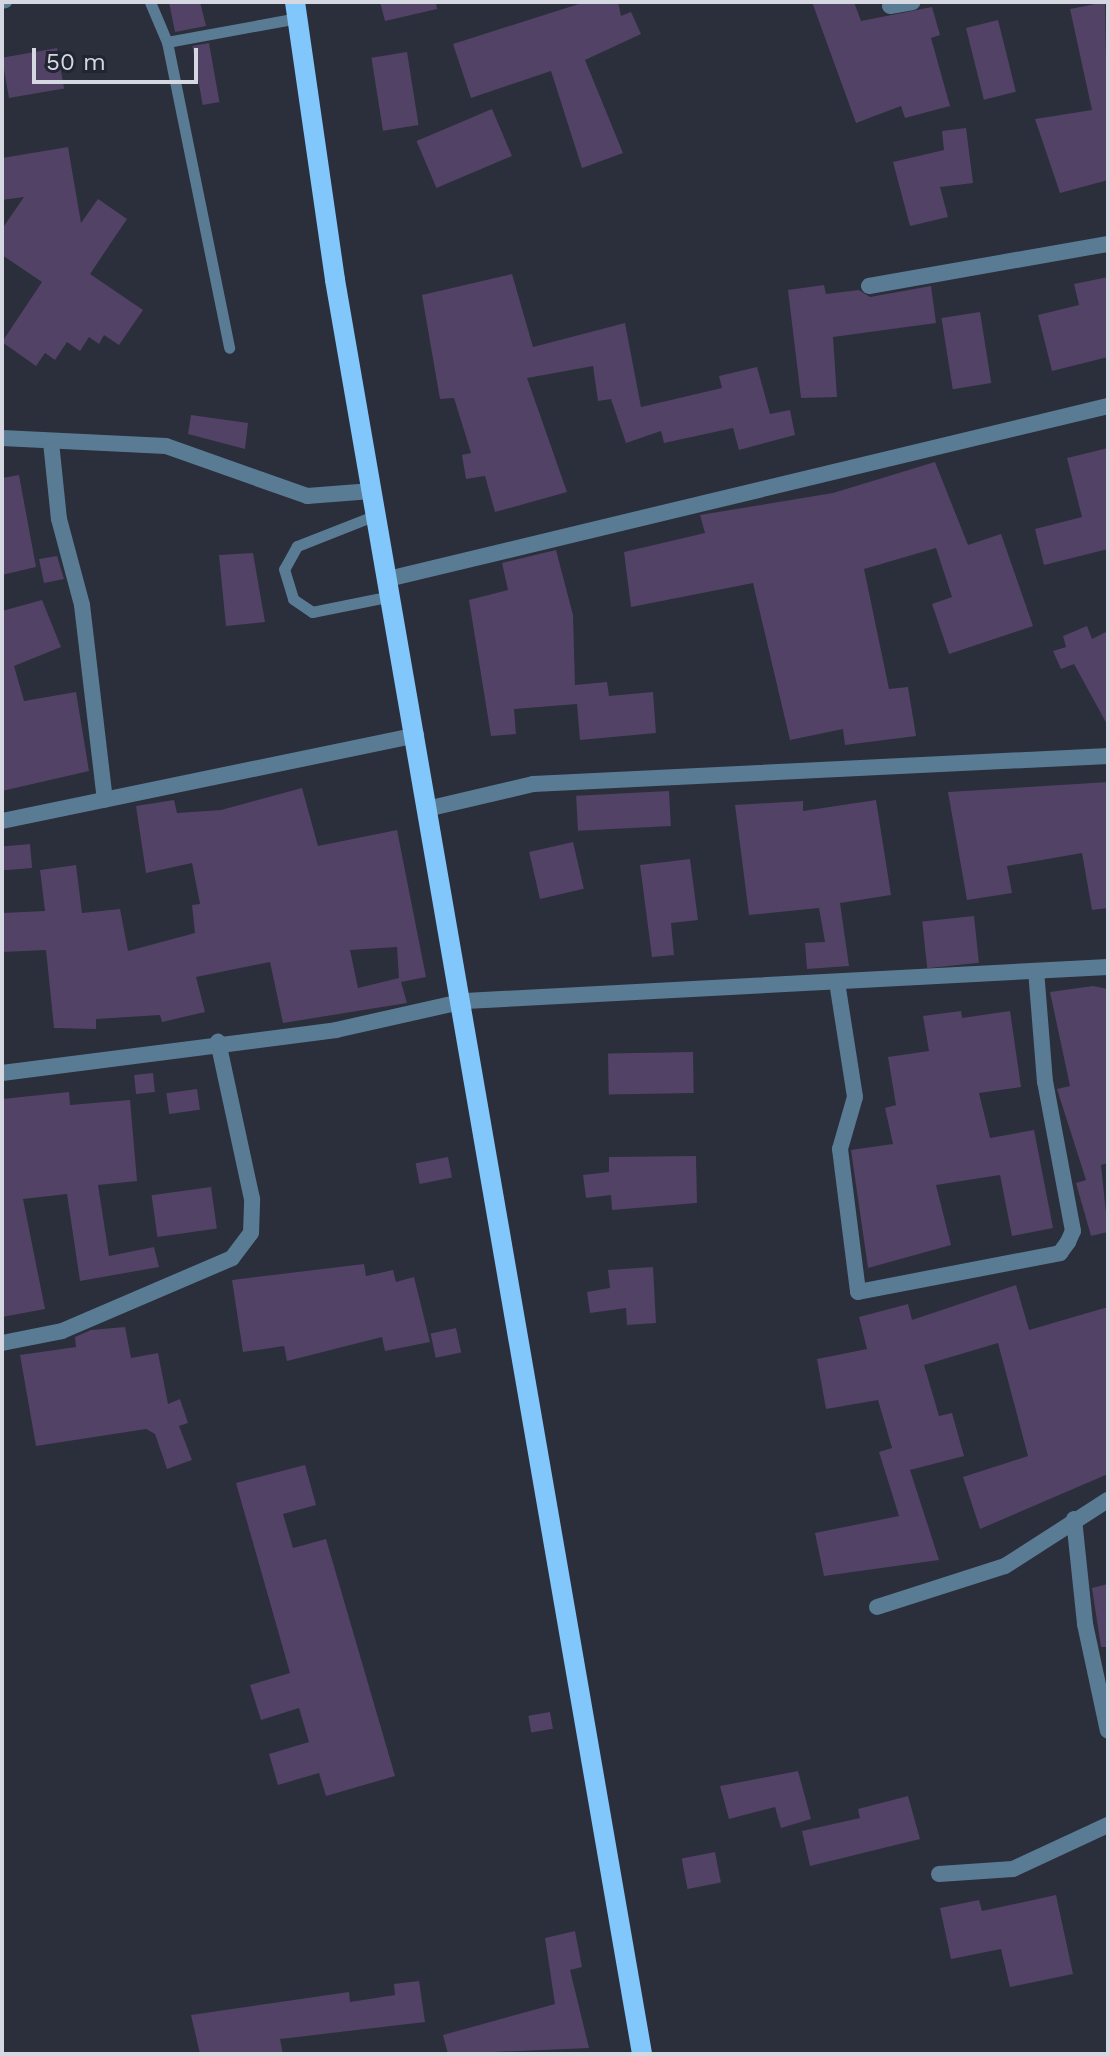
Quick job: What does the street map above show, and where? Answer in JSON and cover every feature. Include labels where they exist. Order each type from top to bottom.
[{"type":"main road","points":[[296,10],[376,515],[465,1001],[642,2054]]},
{"type":"street","points":[[890,6],[913,2]]},
{"type":"street","points":[[869,286],[1108,244]]},
{"type":"street","points":[[389,588],[1108,406]]},
{"type":"street","points":[[2,438],[166,446],[307,496],[372,491]]},
{"type":"street","points":[[51,442],[59,519],[82,605],[105,800]]},
{"type":"street","points":[[2,821],[416,735]]},
{"type":"street","points":[[431,808],[533,784],[1108,756]]},
{"type":"street","points":[[2,1073],[218,1042],[336,1030],[465,1001],[1108,967]]},
{"type":"street","points":[[837,982],[855,1097],[840,1149],[858,1292],[1060,1253],[1068,1242],[1073,1231],[1045,1082],[1036,971]]},
{"type":"street","points":[[2,1343],[62,1331],[232,1258],[251,1233],[252,1199],[218,1042]]},
{"type":"street","points":[[877,1607],[980,1578],[1108,1500]]},
{"type":"street","points":[[1074,1519],[1085,1624],[1108,1726]]},
{"type":"street","points":[[939,1874],[1013,1869],[1108,1825]]},
{"type":"lane","points":[[150,2],[167,42],[229,348]]},
{"type":"lane","points":[[167,42],[296,10]]},
{"type":"lane","points":[[376,515],[297,546],[284,569],[293,599],[312,612],[389,588]]},
{"type":"building","points":[[169,2],[200,2],[206,26],[175,32]]},
{"type":"building","points":[[380,2],[436,2],[437,9],[385,21]]},
{"type":"building","points":[[585,2],[618,2],[621,16],[631,12],[641,34],[585,60],[623,153],[582,168],[551,71],[471,98],[453,44]]},
{"type":"building","points":[[812,2],[854,2],[861,21],[932,7],[940,35],[931,38],[950,106],[905,118],[901,106],[856,123]]},
{"type":"building","points":[[1105,2],[1108,180],[1060,193],[1035,119],[1092,110],[1070,9]]},
{"type":"building","points":[[998,20],[1016,92],[984,100],[966,28]]},
{"type":"building","points":[[209,43],[219,102],[203,105],[192,46]]},
{"type":"building","points":[[57,48],[64,88],[9,98],[2,58]]},
{"type":"building","points":[[407,52],[419,125],[383,131],[371,58]]},
{"type":"building","points":[[492,109],[512,156],[436,188],[417,141]]},
{"type":"building","points":[[966,128],[973,183],[940,187],[948,217],[910,226],[893,162],[944,150],[942,131]]},
{"type":"building","points":[[68,147],[81,223],[98,199],[127,219],[90,274],[143,310],[119,345],[104,335],[99,344],[89,337],[80,351],[67,342],[55,360],[45,353],[36,366],[2,342],[42,282],[2,255],[2,229],[24,197],[2,200],[2,158]]},
{"type":"building","points":[[512,274],[533,347],[625,323],[641,407],[722,388],[719,376],[757,367],[770,414],[790,410],[795,435],[739,450],[733,428],[664,443],[661,431],[626,443],[611,399],[598,401],[593,366],[527,378],[567,492],[495,512],[485,476],[466,479],[462,455],[471,453],[454,398],[440,399],[422,295]]},
{"type":"building","points":[[1108,277],[1108,357],[1052,371],[1038,315],[1079,305],[1074,284]]},
{"type":"building","points":[[824,285],[826,294],[859,290],[870,297],[931,286],[936,323],[833,337],[837,397],[801,398],[788,290]]},
{"type":"building","points":[[980,312],[991,383],[953,389],[941,318]]},
{"type":"building","points":[[191,415],[248,423],[245,449],[188,434]]},
{"type":"building","points":[[1108,448],[1108,549],[1044,565],[1035,529],[1082,517],[1067,458]]},
{"type":"building","points":[[935,462],[968,545],[1001,534],[1033,626],[949,654],[932,604],[952,597],[936,548],[864,569],[889,689],[908,687],[916,736],[845,745],[843,729],[790,740],[753,583],[631,607],[624,552],[705,533],[700,515],[833,493]]},
{"type":"building","points":[[19,475],[36,567],[2,575],[2,478]]},
{"type":"building","points":[[556,550],[573,615],[575,685],[607,682],[609,696],[653,692],[656,733],[580,740],[577,704],[514,709],[516,734],[491,736],[469,600],[508,590],[502,563]]},
{"type":"building","points":[[253,553],[265,622],[226,626],[219,555]]},
{"type":"building","points":[[57,556],[64,579],[44,583],[39,559]]},
{"type":"building","points":[[42,600],[61,647],[14,666],[24,701],[76,692],[89,771],[2,791],[2,611]]},
{"type":"building","points":[[1087,626],[1092,639],[1108,631],[1108,726],[1074,664],[1061,669],[1053,651],[1066,647],[1063,636]]},
{"type":"building","points":[[1108,782],[1108,908],[1092,910],[1082,853],[1007,866],[1012,893],[967,900],[948,792]]},
{"type":"building","points":[[302,788],[318,846],[397,830],[426,977],[401,982],[407,1003],[283,1023],[270,962],[196,977],[205,1012],[162,1022],[160,1015],[96,1019],[96,1029],[54,1028],[46,950],[2,952],[2,913],[45,911],[40,870],[76,865],[82,913],[120,909],[128,951],[195,933],[192,905],[200,904],[192,863],[146,873],[136,806],[174,800],[177,813],[221,810]],"holes":[[[397,947],[399,978],[358,988],[350,950]]]},
{"type":"building","points":[[669,791],[671,826],[578,831],[576,796]]},
{"type":"building","points":[[876,800],[891,895],[840,903],[849,966],[807,969],[805,943],[825,942],[819,908],[749,915],[735,805],[803,801],[803,811]]},
{"type":"building","points":[[573,842],[584,889],[540,899],[529,852]]},
{"type":"building","points":[[30,844],[32,868],[4,870],[2,846]]},
{"type":"building","points":[[690,859],[698,920],[671,923],[674,955],[652,957],[640,865]]},
{"type":"building","points":[[974,916],[979,963],[927,968],[922,921]]},
{"type":"building","points":[[1093,986],[1108,989],[1108,1163],[1101,1165],[1108,1232],[1091,1236],[1076,1183],[1086,1180],[1057,1089],[1070,1086],[1050,992]]},
{"type":"building","points":[[961,1011],[962,1018],[1010,1011],[1021,1087],[979,1093],[990,1138],[1034,1130],[1053,1228],[1012,1236],[1000,1175],[936,1185],[951,1245],[868,1268],[851,1150],[893,1144],[885,1108],[896,1105],[888,1057],[929,1051],[923,1016]]},
{"type":"building","points":[[693,1052],[694,1093],[609,1094],[608,1053]]},
{"type":"building","points":[[153,1073],[155,1092],[136,1094],[134,1075]]},
{"type":"building","points":[[197,1089],[200,1110],[169,1114],[166,1093]]},
{"type":"building","points":[[69,1092],[70,1105],[130,1100],[137,1181],[98,1185],[109,1256],[154,1247],[159,1267],[80,1281],[67,1194],[23,1199],[45,1309],[2,1317],[2,1099]]},
{"type":"building","points":[[696,1156],[697,1203],[612,1210],[611,1195],[586,1198],[583,1175],[609,1172],[609,1157]]},
{"type":"building","points":[[448,1157],[452,1178],[420,1184],[416,1163]]},
{"type":"building","points":[[211,1187],[217,1229],[157,1237],[152,1195]]},
{"type":"building","points":[[364,1264],[366,1276],[393,1270],[396,1282],[414,1277],[430,1342],[385,1351],[382,1337],[287,1361],[284,1346],[243,1352],[232,1280]]},
{"type":"building","points":[[653,1267],[656,1323],[627,1325],[626,1308],[590,1313],[587,1292],[610,1288],[608,1270]]},
{"type":"building","points":[[1016,1285],[1029,1330],[1108,1307],[1108,1474],[980,1529],[963,1477],[1028,1456],[998,1343],[924,1365],[939,1416],[952,1413],[964,1456],[910,1470],[939,1560],[824,1576],[815,1533],[899,1516],[879,1452],[892,1448],[878,1400],[826,1409],[817,1359],[867,1349],[859,1317],[908,1304],[912,1320]]},
{"type":"building","points":[[125,1327],[131,1358],[158,1353],[168,1404],[180,1399],[188,1423],[179,1426],[192,1460],[167,1469],[155,1434],[146,1429],[36,1446],[20,1355],[76,1347],[75,1337],[91,1330]]},
{"type":"building","points":[[456,1328],[461,1352],[436,1358],[431,1333]]},
{"type":"building","points":[[305,1465],[316,1505],[283,1514],[293,1548],[326,1539],[395,1776],[326,1796],[319,1773],[278,1785],[269,1754],[309,1742],[299,1708],[261,1720],[250,1685],[290,1673],[236,1483]]},
{"type":"building","points":[[1108,1584],[1108,1647],[1101,1647],[1092,1588]]},
{"type":"building","points":[[550,1712],[553,1729],[531,1733],[528,1716]]},
{"type":"building","points":[[798,1771],[811,1819],[781,1828],[775,1807],[729,1819],[720,1786]]},
{"type":"building","points":[[908,1796],[920,1839],[810,1866],[802,1831],[860,1818],[858,1809]]},
{"type":"building","points":[[715,1852],[721,1882],[688,1889],[682,1858]]},
{"type":"building","points":[[1056,1895],[1073,1974],[1010,1987],[1001,1949],[951,1959],[940,1908],[979,1900],[982,1911]]},
{"type":"building","points":[[575,1931],[582,1967],[570,1970],[589,2048],[448,2054],[443,2035],[555,2004],[545,1938]]},
{"type":"building","points":[[419,1981],[425,2022],[280,2039],[283,2054],[200,2054],[191,2015],[349,1992],[350,2002],[395,1995],[394,1984]]}]
